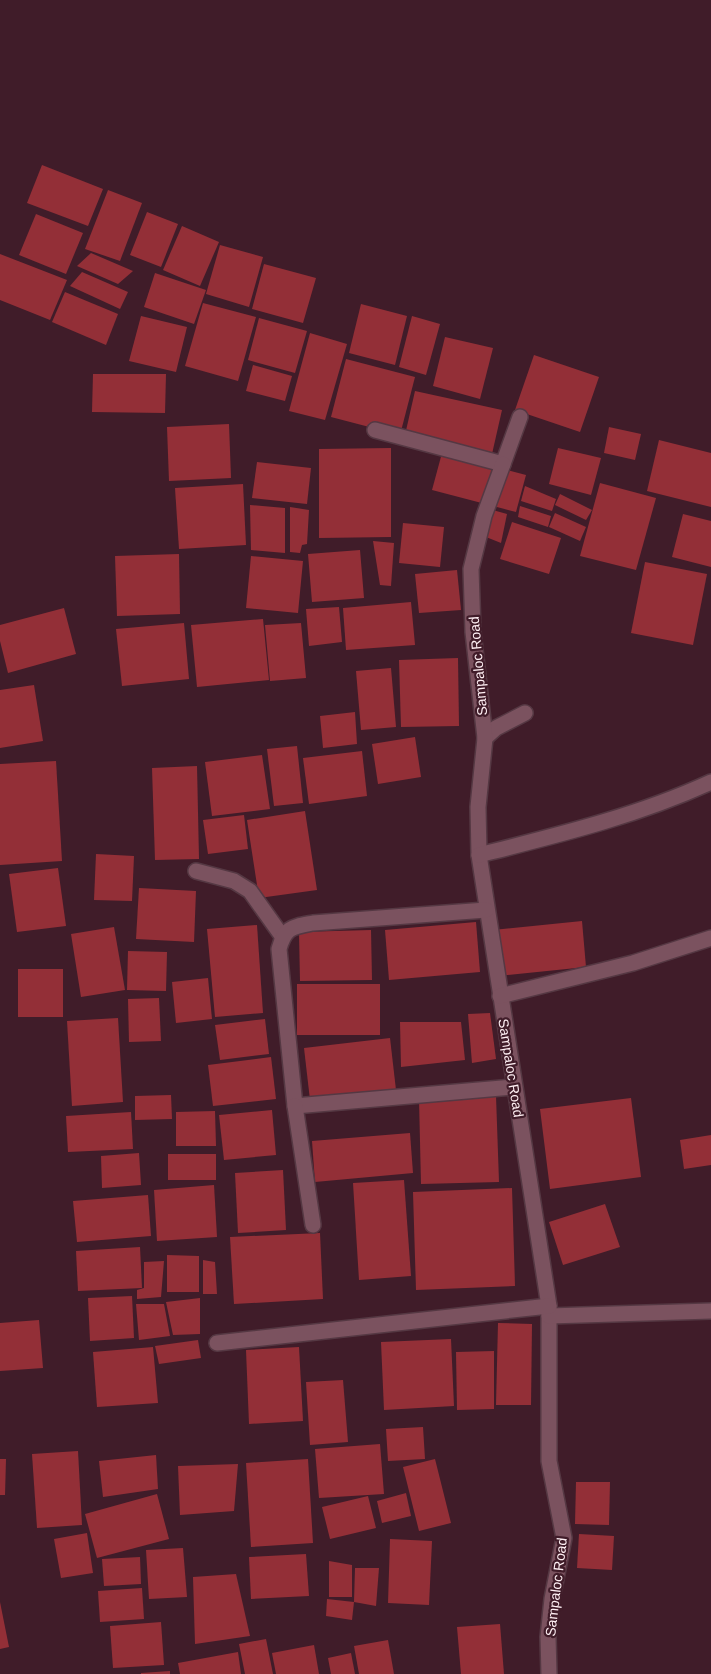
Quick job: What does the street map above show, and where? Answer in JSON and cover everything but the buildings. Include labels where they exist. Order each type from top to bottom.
[{"type":"street","name":"Sampaloc Road","points":[[520,417],[484,516],[471,569],[473,632],[484,738],[478,807],[479,855],[513,1087],[549,1311],[548,1461],[564,1538],[552,1599],[548,1637],[548,1674]]},
{"type":"street","points":[[375,430],[503,464]]},
{"type":"street","points":[[484,738],[496,728],[525,712]]},
{"type":"street","points":[[479,855],[616,818],[682,795],[711,782]]},
{"type":"street","points":[[196,871],[234,881],[250,891],[282,936]]},
{"type":"street","points":[[313,1225],[295,1106],[279,949],[282,936],[291,927],[313,923],[486,910]]},
{"type":"street","points":[[500,996],[633,964],[711,938]]},
{"type":"street","points":[[295,1106],[513,1087]]},
{"type":"street","points":[[217,1344],[549,1311],[711,1311]]}]
